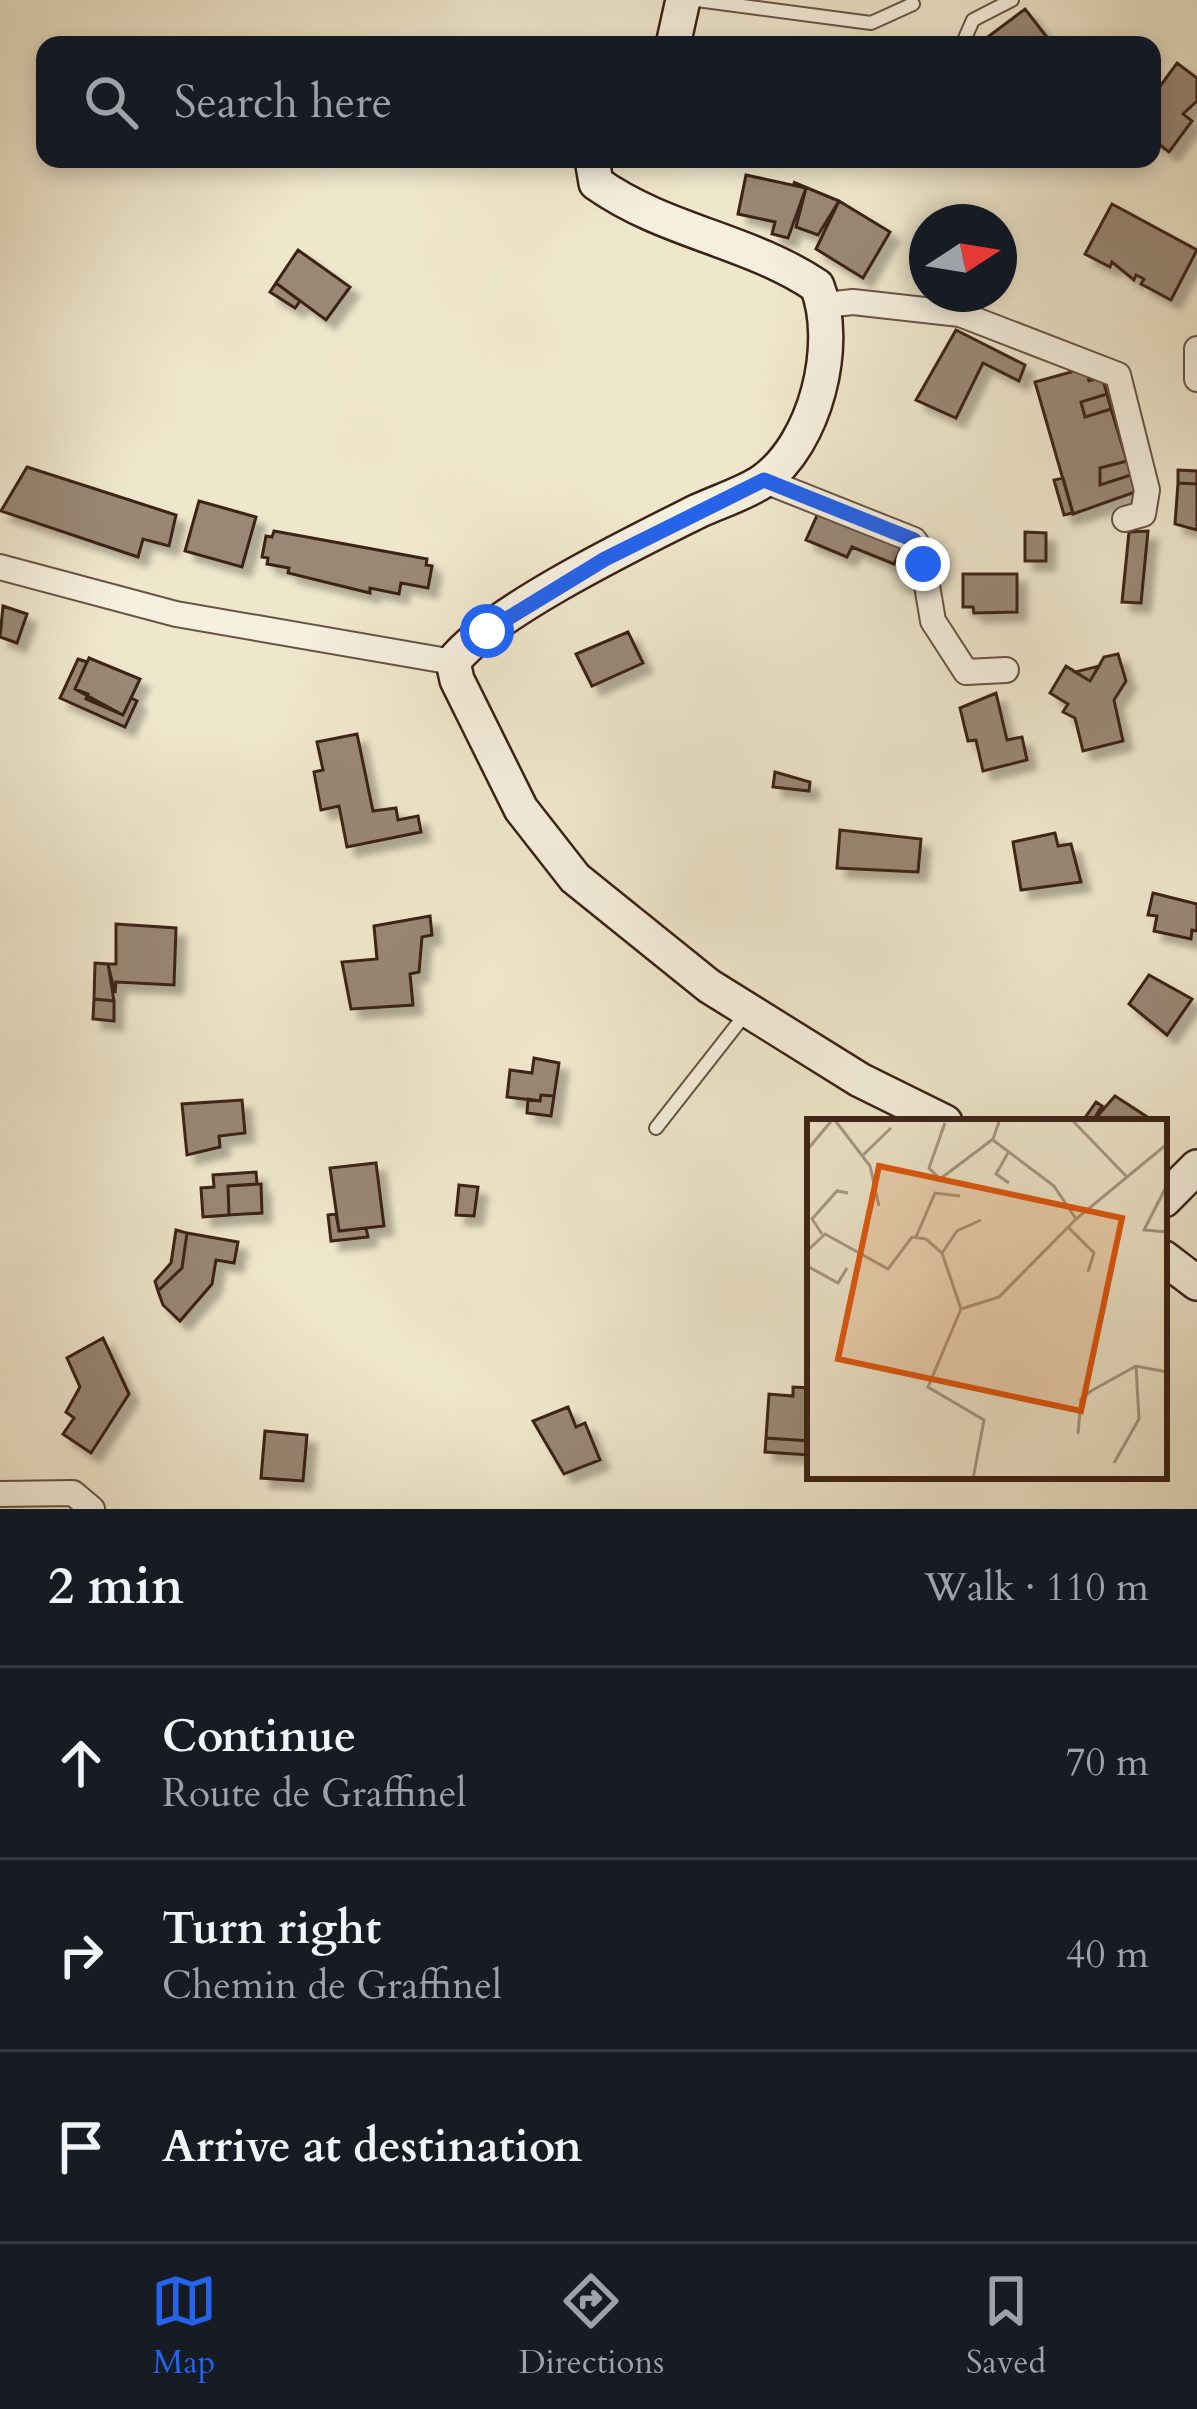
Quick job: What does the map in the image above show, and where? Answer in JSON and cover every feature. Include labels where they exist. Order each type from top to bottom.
[{"type":"street","points":[[675,36],[683,0]]},
{"type":"street","points":[[452,662],[487,631],[605,559],[764,480],[800,434],[823,369],[825,305],[817,286],[774,256],[719,243],[620,200],[596,183],[594,168]]},
{"type":"street","points":[[825,305],[853,302],[960,314],[1118,374],[1148,490],[1143,514],[1125,519]]},
{"type":"street","points":[[1197,349],[1197,380]]},
{"type":"street","points":[[764,480],[914,540],[921,550],[933,621],[966,672],[1006,670]]},
{"type":"street","points":[[0,567],[176,614],[452,662]]},
{"type":"street","points":[[452,662],[520,809],[556,860],[709,986],[860,1080],[939,1119]]},
{"type":"street","points":[[1167,1197],[1197,1167]]},
{"type":"street","points":[[1167,1260],[1197,1283]]},
{"type":"street","points":[[0,1494],[73,1493],[92,1509]]},
{"type":"lane","points":[[697,0],[871,23],[913,4]]},
{"type":"lane","points":[[966,36],[973,20],[1012,0]]},
{"type":"lane","points":[[656,1128],[748,1012]]},
{"type":"building","points":[[1025,9],[1046,36],[989,36]]},
{"type":"building","points":[[1177,63],[1197,78],[1197,101],[1183,114],[1192,121],[1169,152],[1161,146],[1161,85]]},
{"type":"building","points":[[746,175],[806,188],[788,238],[772,234],[775,222],[738,214]]},
{"type":"building","points":[[793,182],[839,201],[818,235],[796,227],[806,188]]},
{"type":"building","points":[[839,201],[890,232],[863,278],[816,249]]},
{"type":"building","points":[[1112,204],[1197,250],[1171,300],[1141,284],[1144,279],[1136,275],[1134,280],[1112,262],[1110,267],[1085,254]]},
{"type":"building","points":[[298,250],[350,287],[326,320],[276,283]]},
{"type":"building","points":[[276,283],[300,301],[295,308],[270,292]]},
{"type":"building","points":[[956,330],[1025,365],[1019,381],[983,363],[956,418],[916,400]]},
{"type":"building","points":[[1085,368],[1089,381],[1102,377],[1107,394],[1081,402],[1085,417],[1111,409],[1127,461],[1100,468],[1100,485],[1131,475],[1135,492],[1073,514],[1035,382]]},
{"type":"building","points":[[1107,394],[1111,409],[1085,417],[1081,402]]},
{"type":"building","points":[[1127,461],[1131,475],[1100,485],[1100,468]]},
{"type":"building","points":[[27,467],[176,515],[169,546],[143,539],[138,557],[1,511]]},
{"type":"building","points":[[1178,470],[1197,471],[1197,484],[1178,483]]},
{"type":"building","points":[[1063,478],[1073,513],[1064,515],[1054,480]]},
{"type":"building","points":[[1178,483],[1197,484],[1197,530],[1175,524]]},
{"type":"building","points":[[199,501],[256,517],[242,567],[185,551]]},
{"type":"building","points":[[819,511],[902,546],[894,564],[852,547],[847,557],[806,540]]},
{"type":"building","points":[[274,531],[427,559],[426,565],[432,566],[428,588],[401,583],[399,594],[370,588],[370,593],[288,573],[289,568],[267,564],[268,558],[262,557],[266,536],[272,537]]},
{"type":"building","points":[[1148,531],[1141,603],[1122,602],[1129,532]]},
{"type":"building","points":[[1025,532],[1046,533],[1046,561],[1025,561]]},
{"type":"building","points":[[963,574],[1017,574],[1017,612],[974,613],[973,607],[963,607]]},
{"type":"building","points":[[3,606],[27,614],[17,643],[0,637]]},
{"type":"building","points":[[628,632],[643,663],[592,686],[576,654]]},
{"type":"building","points":[[1118,654],[1126,681],[1114,700],[1123,741],[1083,751],[1075,718],[1063,712],[1068,704],[1050,693],[1066,666],[1090,681],[1104,657]]},
{"type":"building","points":[[89,658],[140,679],[123,715],[75,689]]},
{"type":"building","points":[[78,659],[87,662],[75,689],[88,694],[86,699],[123,715],[131,698],[137,701],[125,727],[60,698]]},
{"type":"building","points":[[1099,666],[1090,681],[1075,672]]},
{"type":"building","points":[[996,693],[1007,740],[1022,737],[1027,760],[983,771],[976,740],[968,741],[960,708]]},
{"type":"building","points":[[357,734],[373,811],[396,808],[398,820],[418,816],[421,832],[347,847],[339,806],[321,810],[314,772],[323,770],[317,742]]},
{"type":"building","points":[[775,772],[810,782],[809,791],[773,787]]},
{"type":"building","points":[[840,830],[921,839],[918,872],[837,868]]},
{"type":"building","points":[[1055,833],[1058,846],[1071,844],[1081,882],[1021,890],[1013,842]]},
{"type":"building","points":[[1153,893],[1197,904],[1197,931],[1192,930],[1191,939],[1154,931],[1157,916],[1148,915]]},
{"type":"building","points":[[430,916],[432,935],[422,937],[419,972],[410,974],[413,1005],[351,1009],[342,962],[377,959],[374,926]]},
{"type":"building","points":[[116,924],[176,928],[174,985],[116,982],[115,993],[108,964],[116,964]]},
{"type":"building","points":[[95,963],[108,964],[114,1001],[94,999]]},
{"type":"building","points":[[1149,975],[1192,999],[1167,1035],[1129,1004]]},
{"type":"building","points":[[94,999],[114,1001],[114,1021],[93,1019]]},
{"type":"building","points":[[534,1058],[559,1063],[554,1096],[541,1095],[540,1101],[507,1097],[510,1070],[532,1073]]},
{"type":"building","points":[[541,1095],[554,1096],[551,1116],[527,1113],[528,1099],[540,1101]]},
{"type":"building","points":[[1115,1096],[1150,1119],[1095,1119]]},
{"type":"building","points":[[242,1100],[245,1133],[219,1136],[220,1147],[187,1155],[182,1104]]},
{"type":"building","points":[[1096,1102],[1102,1106],[1094,1119],[1084,1119]]},
{"type":"building","points":[[376,1163],[384,1226],[339,1231],[330,1168]]},
{"type":"building","points":[[256,1172],[257,1184],[228,1186],[229,1215],[203,1217],[201,1188],[214,1187],[213,1175]]},
{"type":"building","points":[[261,1184],[262,1213],[229,1215],[228,1186]]},
{"type":"building","points":[[459,1185],[478,1187],[474,1216],[456,1215]]},
{"type":"building","points":[[336,1214],[339,1231],[366,1228],[368,1237],[331,1241],[328,1215]]},
{"type":"building","points":[[176,1230],[187,1233],[182,1268],[158,1291],[155,1281],[171,1263]]},
{"type":"building","points":[[187,1233],[238,1242],[234,1263],[216,1260],[212,1284],[180,1321],[163,1305],[158,1291],[182,1268]]},
{"type":"building","points":[[103,1338],[129,1394],[91,1453],[63,1434],[74,1418],[66,1412],[80,1387],[67,1358]]},
{"type":"building","points":[[793,1387],[807,1388],[807,1441],[766,1438],[769,1394],[793,1396]]},
{"type":"building","points":[[568,1407],[576,1427],[585,1423],[600,1460],[564,1474],[533,1421]]},
{"type":"building","points":[[265,1431],[307,1435],[303,1481],[261,1478]]},
{"type":"building","points":[[766,1438],[807,1441],[807,1455],[765,1452]]},
{"type":"route","points":[[487,631],[605,559],[764,480],[914,540],[923,564]]}]
